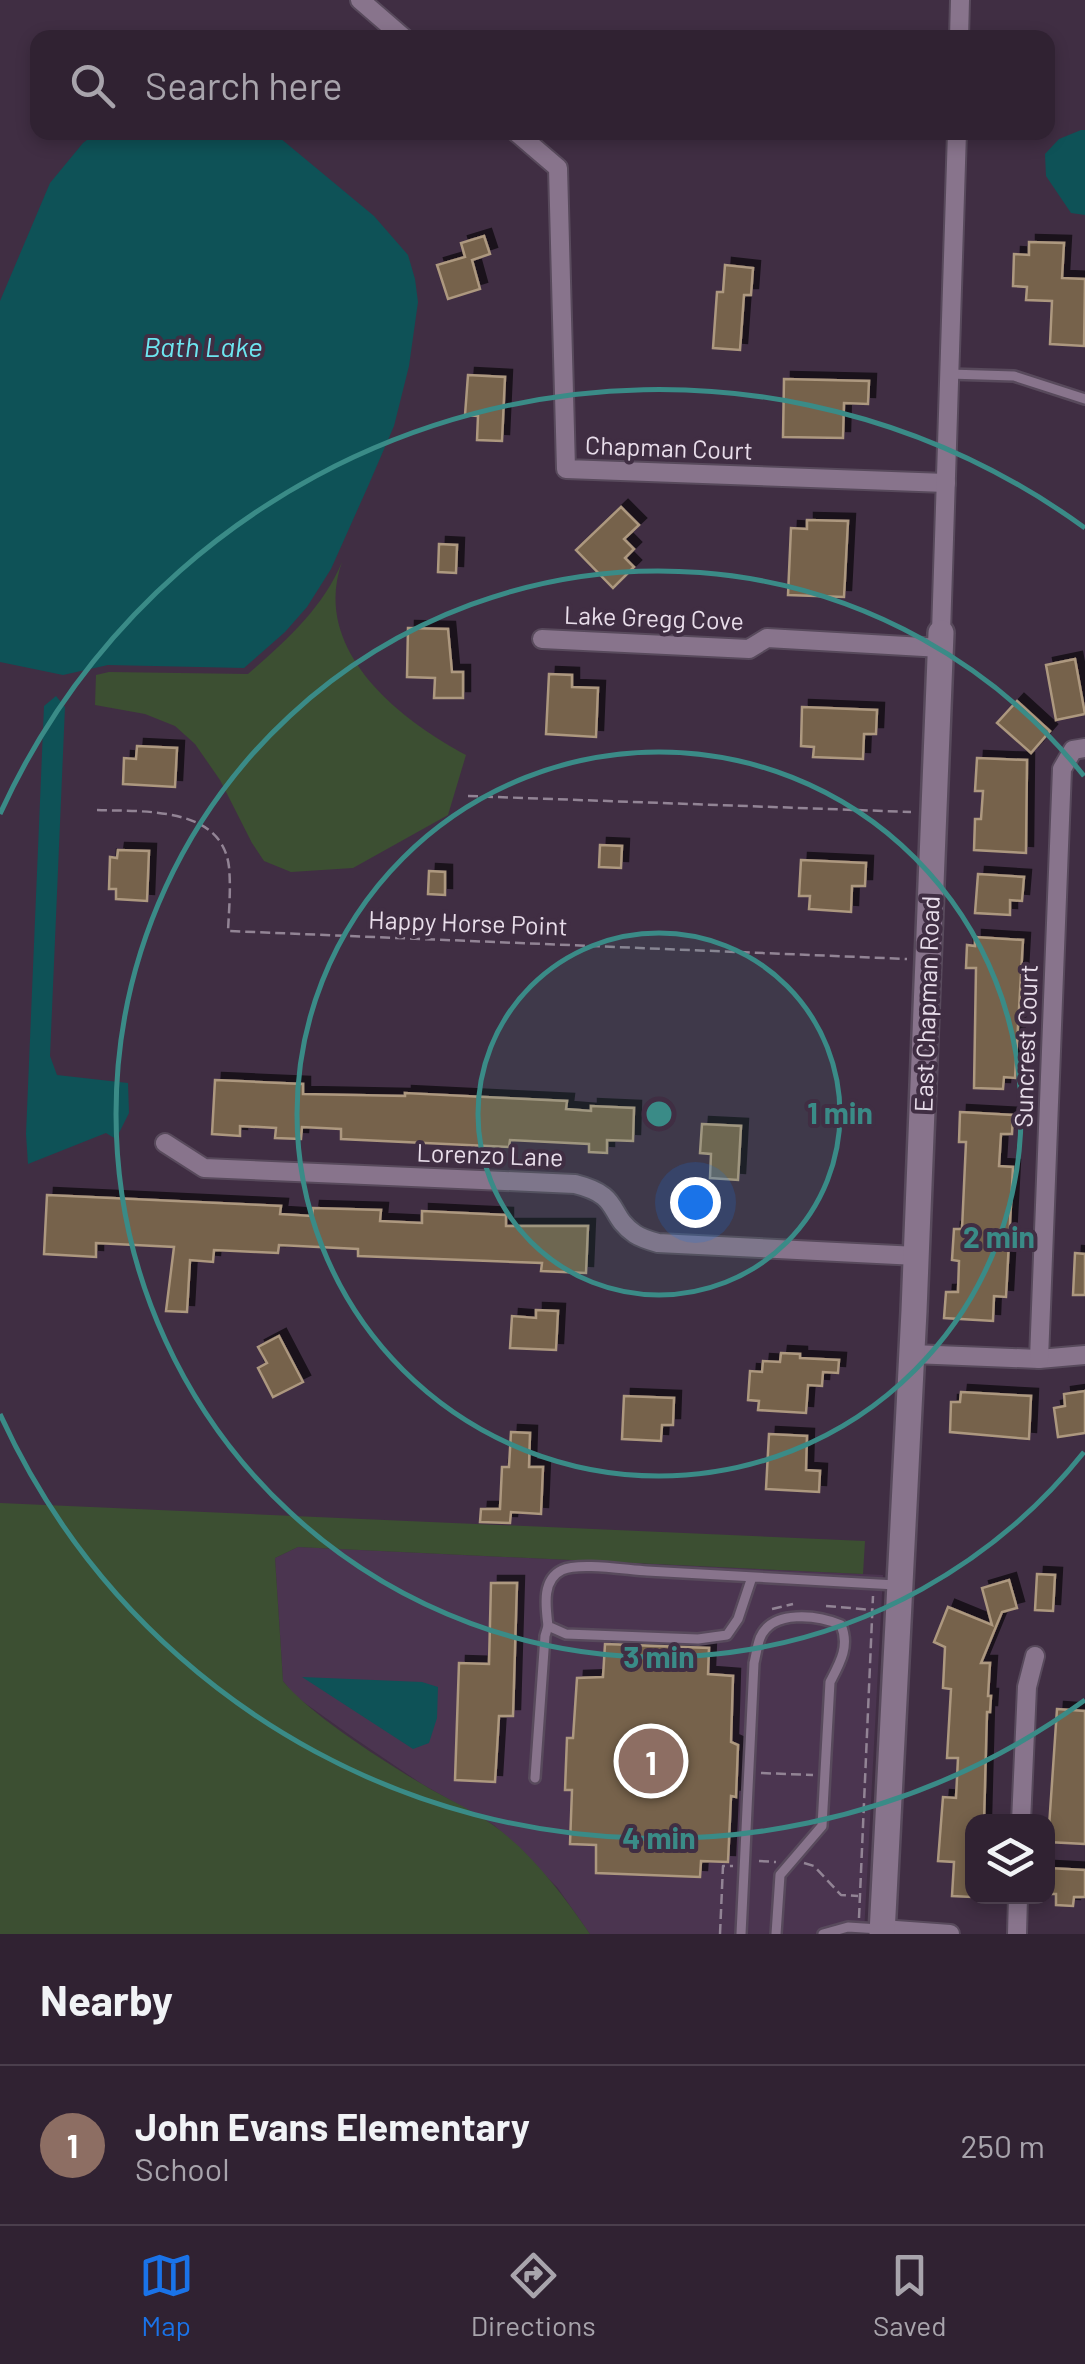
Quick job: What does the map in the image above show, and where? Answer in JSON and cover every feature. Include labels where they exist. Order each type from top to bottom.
[{"type":"street","points":[[360,0],[395,30]]},
{"type":"street","points":[[959,30],[961,0]]},
{"type":"street","name":"Chapman Court","points":[[525,140],[558,168],[566,468],[946,483]]},
{"type":"street","name":"East Chapman Road","points":[[874,1930],[887,1584],[912,1354],[935,813],[957,140]]},
{"type":"street","name":"Lake Gregg Cove","points":[[542,639],[749,649],[767,638],[941,640]]},
{"type":"street","name":"Suncrest Court","points":[[1039,1358],[1062,769],[1073,750],[1085,748]]},
{"type":"street","name":"Lorenzo Lane","points":[[165,1143],[204,1168],[575,1184],[609,1198],[634,1234],[658,1243],[916,1256]]},
{"type":"street","points":[[912,1354],[1039,1358],[1085,1355]]},
{"type":"street","points":[[1022,1814],[1027,1687],[1036,1656]]},
{"type":"street","points":[[1017,1934],[1018,1904]]},
{"type":"street","points":[[874,1930],[950,1934]]},
{"type":"lane","points":[[950,374],[1014,376],[1085,399]]},
{"type":"lane","points":[[535,1778],[544,1636],[548,1626],[545,1602],[551,1579],[564,1569],[887,1584]]},
{"type":"lane","points":[[548,1626],[566,1634],[698,1639],[727,1634],[738,1618],[752,1576]]},
{"type":"lane","points":[[741,1934],[754,1663],[760,1634],[776,1620],[822,1616],[841,1625],[847,1638],[841,1662],[830,1682],[822,1826],[780,1875],[776,1934]]},
{"type":"lane","points":[[823,1934],[874,1930]]},
{"type":"path","points":[[468,796],[935,813]]},
{"type":"path","name":"Happy Horse Point","points":[[97,810],[176,814],[201,824],[218,842],[229,863],[228,930],[929,960]]},
{"type":"path","points":[[874,1930],[887,1584]]},
{"type":"path","points":[[749,1772],[824,1776]]},
{"type":"shaded area","points":[[342,562],[336,594],[339,624],[349,652],[388,701],[466,755],[448,815],[353,868],[291,872],[264,861],[220,780],[195,744],[175,726],[145,714],[95,705],[96,675],[248,674],[314,609]]},
{"type":"shaded area","points":[[0,1503],[865,1541],[863,1574],[298,1547],[275,1558],[283,1681],[353,1740],[507,1836],[546,1875],[590,1934],[0,1934]]},
{"type":"shaded area","points":[[298,1547],[883,1575],[864,1934],[590,1934],[557,1887],[494,1825],[422,1784],[354,1738],[295,1696],[283,1681],[275,1558]]},
{"type":"water","points":[[1085,130],[1085,215],[1071,213],[1046,176],[1045,154],[1059,139]]},
{"type":"water","name":"Bath Lake","points":[[282,140],[374,216],[408,255],[418,302],[409,366],[394,426],[331,569],[307,607],[244,668],[108,665],[63,675],[0,662],[0,301],[50,183],[83,143]]},
{"type":"water","points":[[56,696],[65,707],[50,1056],[57,1075],[128,1083],[129,1113],[116,1139],[106,1133],[28,1164],[26,1134],[44,706]]},
{"type":"water","points":[[302,1677],[422,1682],[438,1687],[437,1718],[429,1743],[413,1749]]},
{"type":"building","points":[[484,236],[490,254],[472,260],[480,289],[448,299],[437,265],[465,257],[461,243]]},
{"type":"building","points":[[1029,242],[1064,243],[1062,278],[1085,279],[1084,346],[1050,344],[1052,301],[1026,300],[1027,287],[1013,286],[1014,254],[1029,255]]},
{"type":"building","points":[[725,265],[753,268],[751,295],[744,295],[740,350],[713,348],[717,292],[723,292]]},
{"type":"building","points":[[468,375],[505,377],[502,441],[477,440],[478,416],[465,415]]},
{"type":"building","points":[[784,379],[869,381],[868,404],[844,403],[843,438],[783,437]]},
{"type":"building","points":[[621,507],[639,525],[624,539],[634,549],[625,558],[634,567],[613,588],[576,550]]},
{"type":"building","points":[[807,520],[848,521],[844,597],[788,595],[791,528],[807,529]]},
{"type":"building","points":[[439,544],[457,545],[456,573],[438,572]]},
{"type":"building","points":[[408,628],[448,629],[452,672],[463,672],[463,698],[434,698],[435,678],[407,677]]},
{"type":"building","points":[[1075,659],[1085,714],[1056,720],[1046,665]]},
{"type":"building","points":[[549,674],[572,675],[572,687],[598,688],[596,737],[546,734]]},
{"type":"building","points":[[1017,701],[1050,731],[1031,753],[997,723]]},
{"type":"building","points":[[802,707],[877,710],[876,734],[864,734],[863,759],[813,757],[814,747],[801,746]]},
{"type":"building","points":[[137,746],[177,748],[175,787],[123,784],[124,758],[136,759]]},
{"type":"building","points":[[977,758],[1027,760],[1026,853],[974,850],[975,819],[981,819],[983,791],[975,791]]},
{"type":"building","points":[[600,845],[622,846],[621,868],[599,867]]},
{"type":"building","points":[[118,850],[149,851],[147,901],[116,899],[116,889],[109,889],[110,857],[117,858]]},
{"type":"building","points":[[801,860],[866,863],[865,886],[852,886],[851,912],[809,909],[810,896],[799,896]]},
{"type":"building","points":[[429,871],[445,872],[445,895],[428,894]]},
{"type":"building","points":[[978,874],[1024,877],[1022,901],[1010,900],[1010,915],[975,913]]},
{"type":"building","points":[[975,937],[1023,940],[1015,1078],[1004,1077],[1003,1089],[974,1088],[976,968],[966,968],[967,945],[975,946]]},
{"type":"building","points":[[215,1080],[303,1084],[303,1094],[405,1093],[567,1101],[566,1109],[591,1111],[591,1106],[634,1108],[633,1141],[607,1140],[607,1153],[589,1152],[589,1144],[510,1140],[509,1147],[341,1139],[341,1129],[302,1127],[301,1139],[275,1138],[276,1128],[240,1126],[240,1136],[212,1134]]},
{"type":"building","points":[[960,1112],[1013,1115],[1012,1134],[1001,1134],[999,1166],[1013,1167],[1006,1297],[994,1296],[993,1321],[944,1318],[946,1292],[958,1292],[959,1261],[952,1260],[954,1229],[962,1229],[966,1142],[959,1142]]},
{"type":"building","points":[[702,1124],[741,1126],[738,1180],[710,1178],[711,1154],[700,1153]]},
{"type":"building","points":[[47,1195],[281,1206],[280,1214],[312,1216],[313,1208],[381,1210],[380,1221],[422,1223],[422,1211],[506,1215],[506,1226],[588,1226],[586,1273],[541,1271],[542,1263],[358,1256],[358,1249],[279,1245],[278,1253],[214,1250],[213,1262],[190,1260],[187,1312],[166,1311],[174,1247],[96,1243],[96,1257],[44,1254]]},
{"type":"building","points":[[1075,1253],[1085,1254],[1085,1295],[1073,1295]]},
{"type":"building","points":[[536,1310],[558,1311],[556,1350],[510,1348],[512,1316],[536,1318]]},
{"type":"building","points":[[279,1336],[303,1382],[273,1397],[258,1368],[267,1363],[258,1347]]},
{"type":"building","points":[[781,1353],[839,1360],[838,1373],[823,1372],[822,1386],[808,1385],[806,1413],[758,1410],[759,1401],[748,1400],[750,1371],[762,1372],[763,1361],[780,1362]]},
{"type":"building","points":[[1085,1391],[1085,1433],[1058,1437],[1054,1408],[1065,1406],[1064,1394]]},
{"type":"building","points":[[961,1392],[1031,1396],[1029,1439],[950,1432],[951,1402],[960,1402]]},
{"type":"building","points":[[624,1396],[674,1398],[673,1425],[662,1425],[661,1441],[622,1439]]},
{"type":"building","points":[[511,1432],[530,1433],[529,1467],[543,1467],[541,1514],[511,1512],[510,1523],[480,1522],[481,1509],[500,1509],[502,1467],[509,1467]]},
{"type":"building","points":[[769,1434],[807,1436],[806,1470],[820,1471],[819,1492],[766,1489]]},
{"type":"building","points":[[1037,1574],[1055,1575],[1053,1611],[1035,1610]]},
{"type":"building","points":[[1009,1580],[1017,1608],[1002,1612],[981,1663],[990,1663],[991,1696],[987,1712],[984,1814],[965,1814],[965,1897],[952,1896],[954,1862],[938,1861],[943,1797],[956,1798],[958,1758],[947,1758],[951,1689],[943,1688],[945,1647],[934,1642],[948,1607],[992,1625],[982,1588]]},
{"type":"building","points":[[491,1583],[517,1583],[513,1716],[499,1716],[495,1782],[455,1780],[459,1663],[489,1664]]},
{"type":"building","points":[[605,1644],[709,1648],[708,1674],[733,1676],[731,1742],[738,1745],[728,1862],[701,1861],[700,1877],[596,1873],[596,1845],[570,1844],[572,1790],[565,1790],[567,1738],[573,1738],[577,1678],[603,1677]]},
{"type":"building","points":[[1057,1709],[1085,1711],[1085,1844],[1055,1842],[1055,1814],[1050,1814]]},
{"type":"building","points":[[1055,1868],[1085,1870],[1085,1897],[1074,1897],[1073,1906],[1056,1905]]},
{"type":"place","name":"John Evans Elementary","points":[[651,1761]]}]
